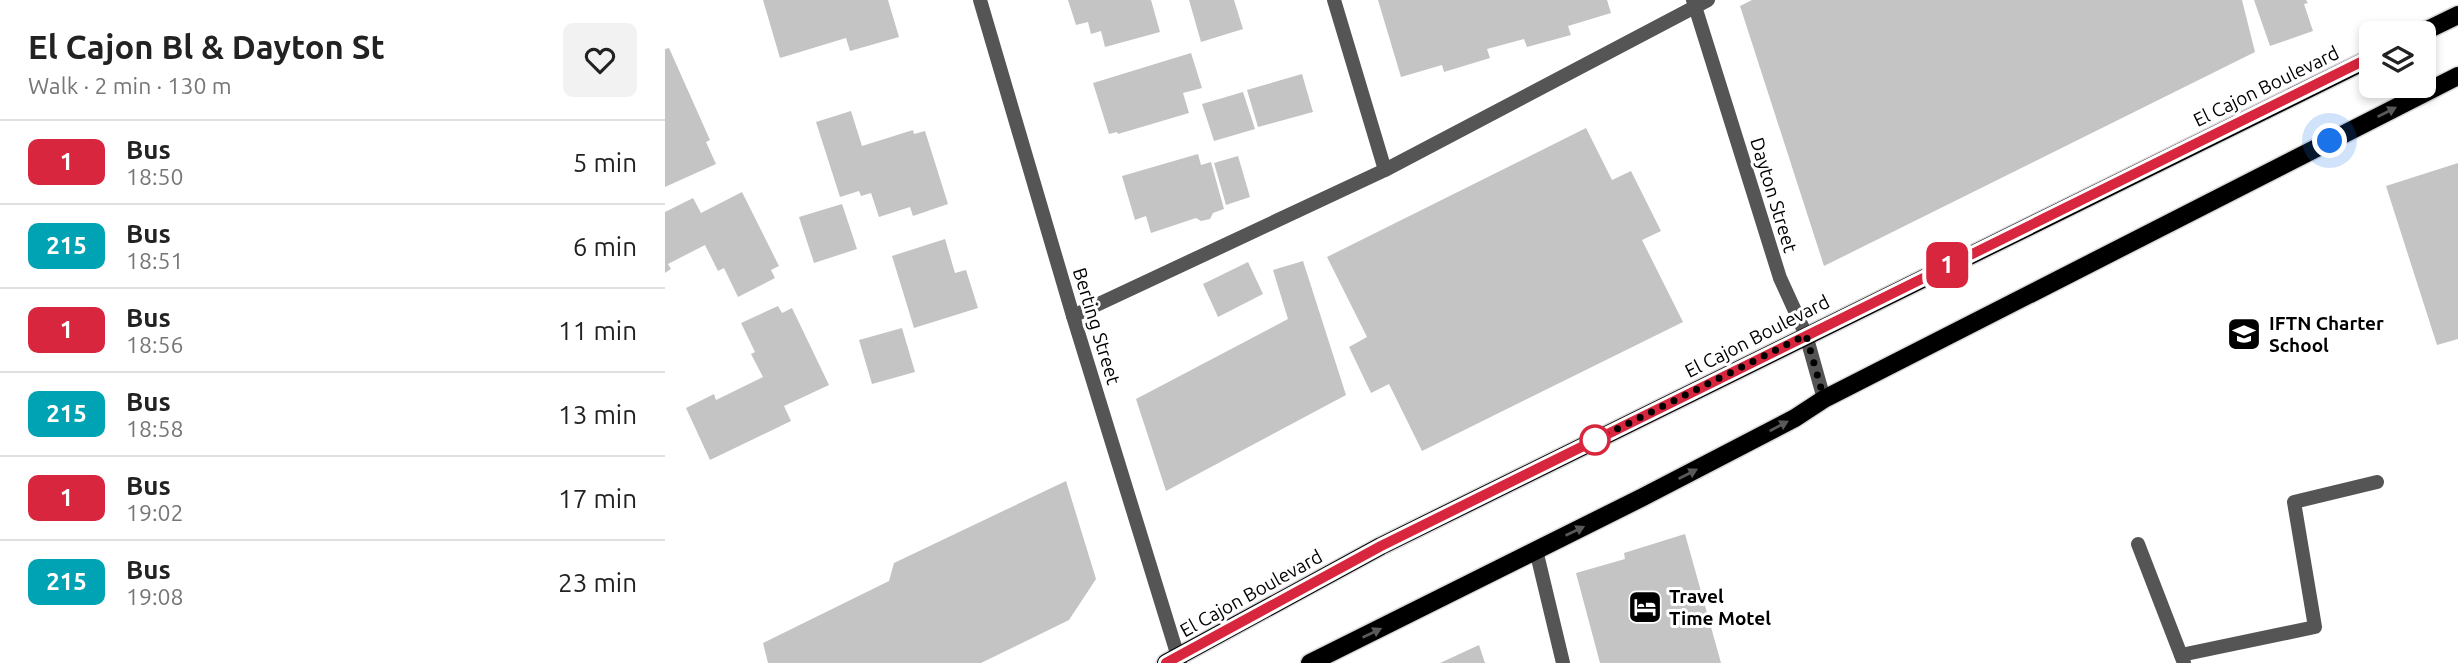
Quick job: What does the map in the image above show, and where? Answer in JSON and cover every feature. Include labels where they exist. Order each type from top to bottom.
[{"type":"main road","points":[[2436,26],[2458,15]]},
{"type":"main road","name":"El Cajon Boulevard","points":[[1175,661],[1381,546],[2359,64]]},
{"type":"main road","points":[[1310,663],[1732,451],[1795,418],[1824,399],[2458,76]]},
{"type":"street","name":"Berting Street","points":[[979,0],[1175,661]]},
{"type":"street","points":[[1335,0],[1385,170]]},
{"type":"street","points":[[1073,316],[1385,170],[1699,2]]},
{"type":"street","name":"Dayton Street","points":[[1699,2],[1780,278],[1806,335],[1824,399]]},
{"type":"street","points":[[2138,544],[2183,659],[2315,627],[2294,502],[2377,482]]},
{"type":"street","points":[[1536,550],[1563,663]]},
{"type":"building","points":[[763,0],[888,0],[899,37],[850,51],[846,38],[780,58]]},
{"type":"building","points":[[1068,0],[1151,0],[1160,32],[1105,47],[1101,31],[1091,34],[1088,22],[1076,25]]},
{"type":"building","points":[[1189,0],[1234,0],[1243,29],[1201,42]]},
{"type":"building","points":[[1378,0],[1607,0],[1611,13],[1568,26],[1571,35],[1527,47],[1524,39],[1487,49],[1490,58],[1444,72],[1442,65],[1401,77]]},
{"type":"building","points":[[1752,0],[2242,0],[2255,52],[1824,266],[1740,6]]},
{"type":"building","points":[[2254,0],[2306,0],[2308,3],[2304,4],[2313,31],[2270,46]]},
{"type":"building","points":[[669,48],[710,140],[706,142],[716,164],[665,187],[665,49]]},
{"type":"building","points":[[1191,53],[1202,88],[1183,93],[1189,113],[1118,134],[1109,134],[1093,83]]},
{"type":"building","points":[[1302,74],[1313,112],[1258,127],[1247,90]]},
{"type":"building","points":[[1243,92],[1255,129],[1214,141],[1202,104]]},
{"type":"building","points":[[851,111],[862,146],[913,130],[914,134],[925,131],[948,204],[913,216],[910,207],[879,217],[871,193],[861,196],[859,191],[840,197],[816,122]]},
{"type":"building","points":[[1586,128],[1612,180],[1631,171],[1661,231],[1642,240],[1683,322],[1422,451],[1389,384],[1371,393],[1349,347],[1367,337],[1327,257]]},
{"type":"building","points":[[1198,154],[1201,165],[1211,162],[1224,209],[1213,213],[1210,219],[1201,221],[1196,218],[1151,233],[1146,216],[1135,220],[1122,176]]},
{"type":"building","points":[[1238,156],[1250,197],[1226,205],[1214,163]]},
{"type":"building","points":[[2458,163],[2458,339],[2437,345],[2386,186]]},
{"type":"building","points":[[742,192],[779,266],[771,270],[775,278],[738,297],[724,268],[718,271],[705,245],[668,264],[671,269],[665,273],[665,212],[693,198],[701,213]]},
{"type":"building","points":[[842,204],[857,249],[814,263],[799,217]]},
{"type":"building","points":[[945,239],[955,273],[966,270],[978,308],[914,328],[892,256]]},
{"type":"building","points":[[1303,261],[1346,395],[1166,491],[1136,399],[1288,319],[1273,270]]},
{"type":"building","points":[[1248,262],[1263,294],[1218,317],[1203,284]]},
{"type":"building","points":[[778,306],[782,313],[792,308],[829,385],[784,406],[791,421],[710,460],[686,408],[714,394],[716,400],[763,377],[751,354],[755,352],[741,323]]},
{"type":"building","points":[[902,328],[915,372],[872,384],[859,340]]},
{"type":"building","points":[[1066,481],[1096,579],[1069,620],[981,663],[768,663],[763,643],[889,581],[894,563]]},
{"type":"building","name":"Travel Time Motel","points":[[1685,534],[1721,663],[1600,663],[1576,573],[1625,559],[1624,553]]},
{"type":"building","points":[[1479,645],[1485,663],[1440,663]]},
{"type":"bus line","name":"1","points":[[1166,663],[1381,546],[2359,63]]},
{"type":"place","name":"IFTN Charter School","points":[[2244,334]]},
{"type":"place","name":"Travel Time Motel","points":[[1645,607]]},
{"type":"route","points":[[1595,440],[1806,335],[1824,399],[2330,141]]}]
